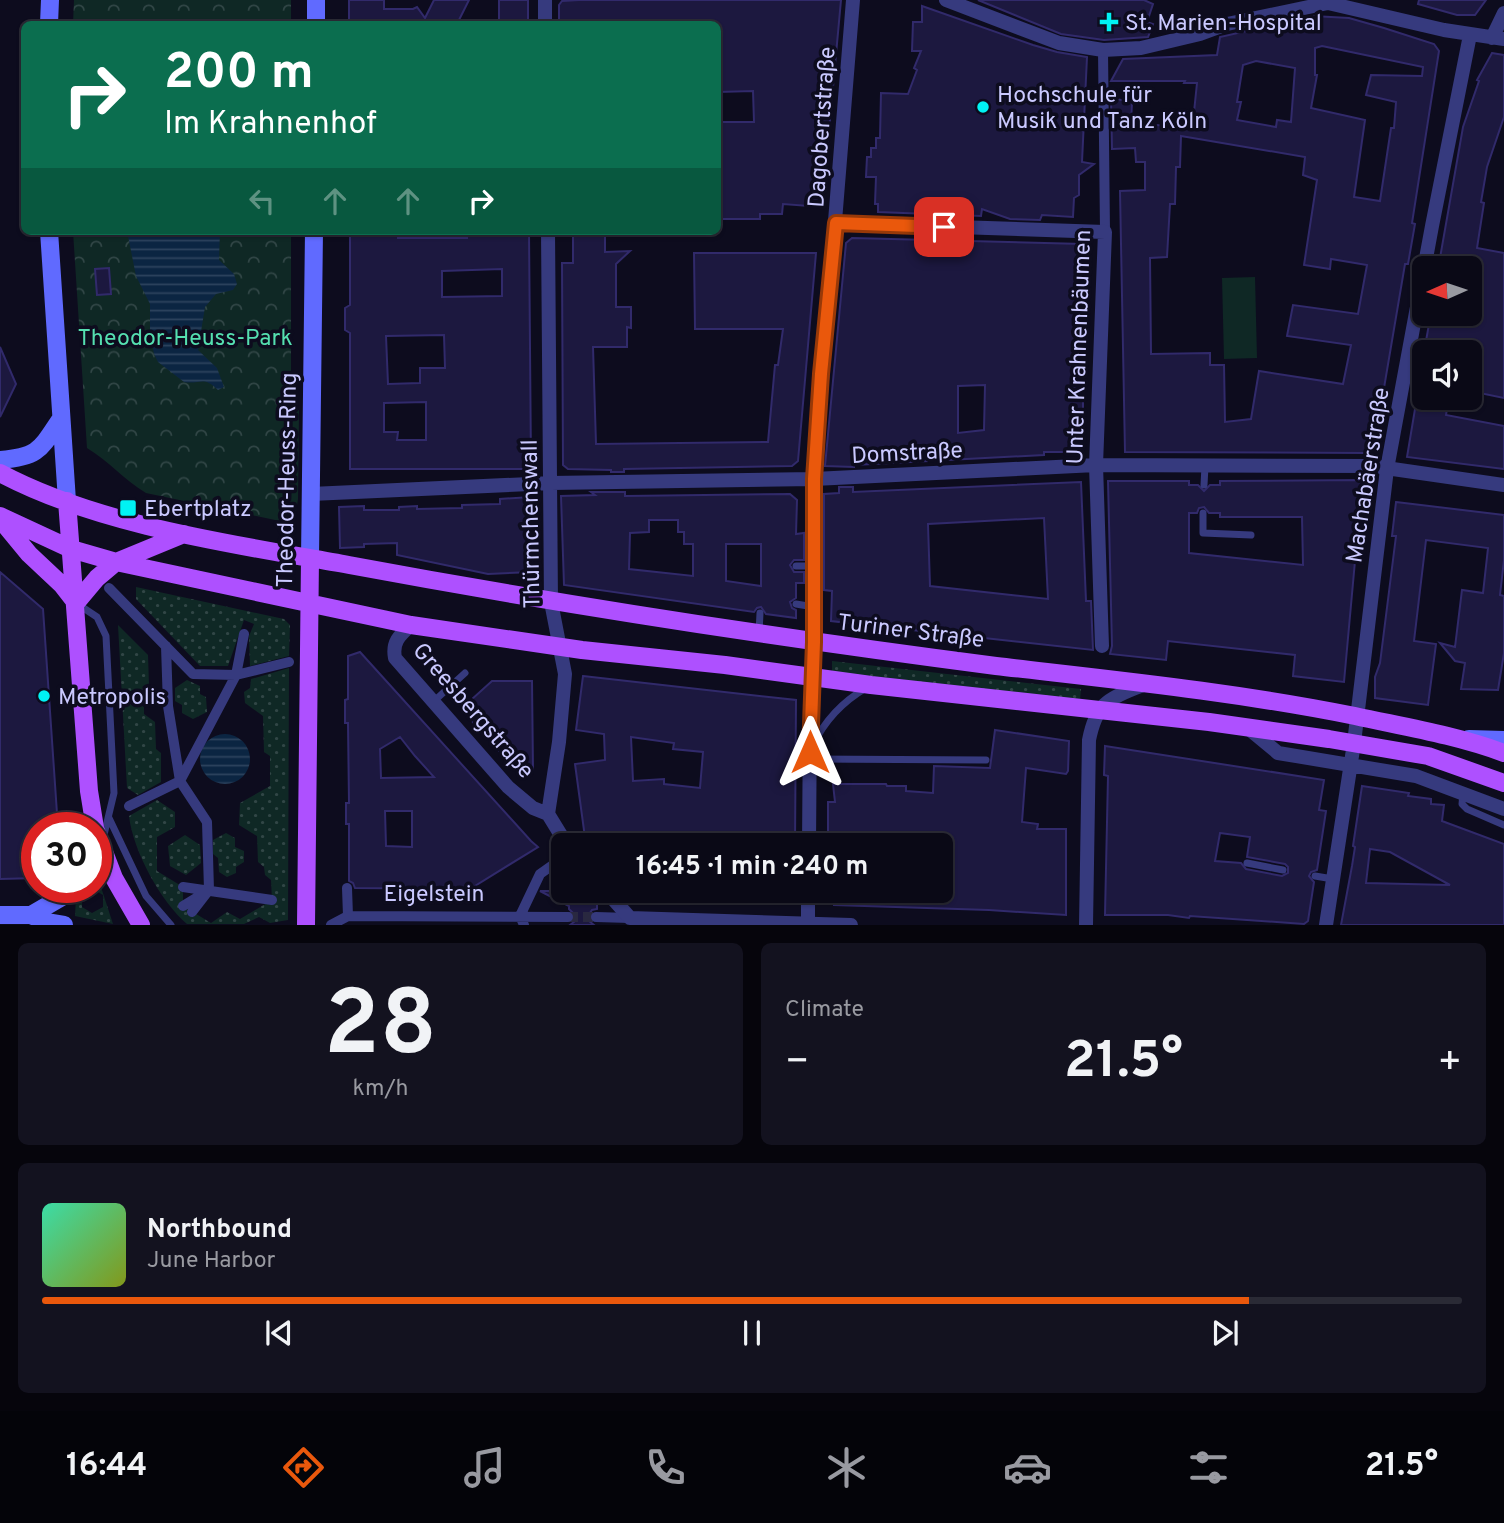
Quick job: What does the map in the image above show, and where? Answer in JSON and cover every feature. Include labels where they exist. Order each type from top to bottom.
[{"type":"main road","points":[[49,21],[50,0]]},
{"type":"main road","points":[[316,0],[316,21]]},
{"type":"main road","points":[[49,235],[60,419],[89,791],[94,812]]},
{"type":"main road","name":"Theodor-Heuss-Ring","points":[[308,603],[314,235]]},
{"type":"main road","points":[[0,460],[23,458],[33,454],[46,441],[60,419]]},
{"type":"main road","points":[[0,473],[25,486],[115,516],[184,534],[310,558]]},
{"type":"main road","points":[[0,518],[71,549],[116,562],[411,625],[560,647],[725,665],[812,678],[1248,727],[1428,756],[1504,783]]},
{"type":"main road","points":[[0,518],[76,603]]},
{"type":"main road","points":[[76,603],[97,578],[116,562],[184,534]]},
{"type":"main road","name":"Turiner Straße","points":[[310,558],[551,602],[759,634],[1222,694],[1464,739],[1504,753]]},
{"type":"main road","points":[[306,925],[308,603]]},
{"type":"main road","points":[[1464,739],[1504,740]]},
{"type":"main road","points":[[112,872],[141,925]]},
{"type":"main road","points":[[31,915],[52,903]]},
{"type":"main road","points":[[0,915],[31,915],[46,922],[64,925]]},
{"type":"street","points":[[545,0],[545,21]]},
{"type":"street","name":"Dagobertstraße","points":[[809,833],[814,642],[814,479],[853,0]]},
{"type":"street","points":[[946,0],[1059,43],[1103,50],[1141,48],[1200,34],[1227,24],[1328,1],[1470,36],[1498,39],[1504,13]]},
{"type":"street","name":"Machabäerstraße","points":[[1326,925],[1354,743],[1387,469],[1470,36]]},
{"type":"street","name":"Unter Krahnenbäumen","points":[[1102,646],[1096,465],[1105,233],[1103,50]]},
{"type":"street","points":[[836,223],[971,223],[1105,233]]},
{"type":"street","name":"Thürmchenswall","points":[[548,235],[551,602],[565,674],[559,742],[548,814]]},
{"type":"street","name":"Domstraße","points":[[311,494],[551,483],[814,479],[1096,465],[1372,466],[1504,485]]},
{"type":"street","points":[[109,588],[193,674],[236,675],[289,662]]},
{"type":"street","name":"Greesbergstraße","points":[[411,625],[398,636],[393,648],[395,659],[508,788],[533,808],[548,814]]},
{"type":"street","points":[[129,806],[180,782],[236,675],[244,635]]},
{"type":"street","points":[[166,646],[168,706],[180,782],[207,822],[209,890],[188,909]]},
{"type":"street","points":[[1086,925],[1089,740],[1093,718],[1110,698],[1145,684]]},
{"type":"street","points":[[1248,727],[1278,753],[1416,776],[1504,809]]},
{"type":"street","points":[[548,814],[560,833]]},
{"type":"street","points":[[522,920],[540,874],[551,866]]},
{"type":"street","points":[[183,887],[272,900]]},
{"type":"street","points":[[345,909],[347,888]]},
{"type":"street","points":[[615,903],[628,921]]},
{"type":"street","points":[[807,923],[808,903]]},
{"type":"street","name":"Eigelstein","points":[[331,925],[345,909],[522,920],[568,917]]},
{"type":"street","points":[[596,917],[628,921],[851,925]]},
{"type":"lane","points":[[1204,485],[1205,466]]},
{"type":"lane","points":[[1203,513],[1203,533],[1251,535]]},
{"type":"lane","points":[[796,566],[814,566]]},
{"type":"lane","points":[[76,603],[97,617],[106,636],[114,793],[108,812]]},
{"type":"lane","points":[[796,604],[814,607]]},
{"type":"lane","points":[[759,634],[760,613]]},
{"type":"lane","points":[[433,702],[465,673]]},
{"type":"lane","points":[[871,685],[847,699],[836,710],[821,728],[810,755],[986,760]]},
{"type":"lane","points":[[1463,792],[1462,804],[1467,809],[1504,825]]},
{"type":"lane","points":[[1482,800],[1482,815]]},
{"type":"lane","points":[[112,851],[171,925]]},
{"type":"lane","points":[[1247,863],[1283,870]]},
{"type":"lane","points":[[1315,876],[1333,879]]},
{"type":"green space","points":[[74,0],[291,0],[291,21],[73,21]]},
{"type":"green space","name":"Theodor-Heuss-Park","points":[[73,235],[291,235],[291,409],[299,410],[298,499],[294,524],[146,493],[87,448]]},
{"type":"green space","points":[[1255,277],[1257,358],[1224,359],[1222,278]]},
{"type":"green space","points":[[136,587],[284,619],[290,625],[289,656],[250,666],[249,636],[254,624],[244,620],[228,666],[200,666],[136,599]]},
{"type":"green space","points":[[118,625],[148,655],[149,686],[144,690],[144,714],[155,722],[156,749],[161,753],[161,782],[138,795],[127,788]]},
{"type":"green space","points":[[832,661],[1081,689],[1080,700],[832,673]]},
{"type":"green space","points":[[289,668],[288,920],[270,923],[259,917],[244,924],[187,924],[168,903],[150,875],[136,845],[129,816],[157,800],[175,812],[175,827],[157,837],[157,871],[183,887],[183,906],[211,923],[227,912],[240,919],[272,900],[271,880],[258,862],[257,836],[239,825],[240,803],[270,786],[270,756],[264,752],[263,716],[245,703],[244,692],[250,688],[251,679]]},
{"type":"green space","points":[[187,680],[200,686],[200,694],[206,697],[207,712],[193,719],[182,713],[182,705],[175,701],[175,688]]},
{"type":"green space","points":[[226,833],[235,838],[235,847],[244,851],[244,862],[236,867],[236,873],[227,877],[219,872],[218,858],[213,854],[213,840]]},
{"type":"green space","points":[[185,835],[200,845],[201,863],[186,875],[170,866],[168,846]]},
{"type":"green space","points":[[76,903],[82,903],[82,907],[92,913],[106,903],[113,924],[75,916]]},
{"type":"water","points":[[128,235],[220,235],[219,260],[234,274],[237,284],[233,290],[216,294],[205,307],[198,350],[217,368],[224,387],[218,390],[205,382],[184,382],[158,362],[150,333],[150,304],[136,276]]},
{"type":"water","points":[[225,734],[242,742],[250,759],[242,776],[225,784],[208,776],[200,759],[208,742]]},
{"type":"building","points":[[349,0],[384,0],[384,9],[417,7],[425,18],[434,0],[469,0],[458,21],[349,21]]},
{"type":"building","points":[[499,0],[528,0],[528,21],[499,21]]},
{"type":"building","points":[[841,0],[822,207],[783,204],[782,214],[760,214],[760,219],[721,219],[721,122],[754,122],[753,91],[721,92],[721,21],[559,21],[559,5],[562,1]]},
{"type":"building","name":"St. Marien-Hospital","points":[[978,0],[1144,0],[1153,4],[1147,22],[1153,24],[1148,37],[1104,40],[1061,34]]},
{"type":"building","points":[[1419,0],[1486,0],[1475,15],[1457,15],[1418,4]]},
{"type":"building","name":"Hochschule für Musik und Tanz Köln","points":[[922,6],[1033,45],[1087,57],[1082,162],[1094,164],[1079,175],[1079,195],[1074,198],[1073,217],[1042,215],[1040,220],[1010,219],[982,209],[981,216],[878,212],[878,204],[875,204],[876,177],[866,177],[867,157],[871,157],[871,148],[876,148],[876,138],[880,138],[881,93],[908,94],[917,70],[914,68],[921,51],[912,51],[913,22],[922,22]]},
{"type":"building","points":[[1313,16],[1349,18],[1434,44],[1439,51],[1408,264],[1405,264],[1374,447],[1367,453],[1125,452],[1120,191],[1145,190],[1145,162],[1136,162],[1135,148],[1112,149],[1111,98],[1132,102],[1131,124],[1176,126],[1179,110],[1194,112],[1197,83],[1111,81],[1123,59],[1217,55],[1220,37]],"holes":[[[1322,46],[1423,67],[1422,76],[1371,75],[1366,95],[1396,102],[1394,128],[1391,128],[1380,201],[1354,197],[1365,120],[1311,108],[1317,75],[1315,48]],[[1256,61],[1295,68],[1291,122],[1277,120],[1276,127],[1237,120],[1243,65]],[[1181,136],[1305,157],[1303,175],[1317,180],[1304,265],[1330,269],[1331,259],[1367,265],[1358,314],[1293,305],[1287,336],[1351,345],[1343,384],[1259,371],[1251,419],[1225,422],[1224,365],[1210,365],[1210,353],[1151,354],[1150,258],[1167,257],[1170,204],[1175,204],[1176,167],[1180,167]]]},
{"type":"building","points":[[1492,53],[1504,55],[1504,117],[1487,167],[1477,248],[1504,253],[1504,398],[1482,393],[1482,340],[1426,340],[1429,326],[1482,326],[1482,256],[1440,256],[1463,127],[1479,81],[1477,80]]},
{"type":"building","points":[[350,235],[467,238],[467,235],[529,235],[531,464],[526,469],[350,469],[350,333],[345,330],[345,308],[350,305]],"holes":[[[502,269],[502,296],[442,297],[442,271]],[[444,335],[445,368],[420,368],[420,383],[388,384],[386,336]],[[426,402],[426,440],[397,440],[398,432],[384,432],[384,403]]]},
{"type":"building","points":[[573,235],[605,235],[605,252],[630,251],[616,264],[616,307],[631,307],[627,347],[593,347],[596,444],[768,442],[775,365],[778,365],[783,329],[695,329],[694,253],[816,253],[798,461],[792,466],[624,469],[624,472],[568,469],[563,465],[562,263],[573,263]]},
{"type":"building","points":[[852,238],[1083,244],[1083,452],[1044,452],[1044,455],[854,467],[825,466],[846,243]],"holes":[[[985,385],[984,430],[958,433],[958,386]]]},
{"type":"building","points":[[109,268],[111,294],[97,295],[95,269]]},
{"type":"building","points":[[0,347],[16,384],[0,417]]},
{"type":"building","points":[[1415,410],[1447,410],[1446,415],[1504,426],[1504,469],[1407,457]]},
{"type":"building","points":[[1363,480],[1367,486],[1359,550],[1356,550],[1344,682],[1293,676],[1295,655],[1168,641],[1166,660],[1110,654],[1108,481],[1189,481],[1189,485],[1198,485],[1204,491],[1210,485],[1220,485],[1220,481]],"holes":[[[1204,507],[1209,513],[1220,513],[1220,517],[1302,517],[1303,565],[1189,553],[1189,513],[1197,513],[1199,508]]]},
{"type":"building","points":[[1081,482],[1086,601],[1091,601],[1093,650],[831,621],[832,591],[824,590],[824,494],[839,493],[839,487],[853,487],[853,492]],"holes":[[[1044,518],[1048,599],[930,586],[928,524]]]},
{"type":"building","points":[[591,492],[625,492],[625,496],[790,494],[797,500],[796,534],[804,533],[804,560],[794,560],[790,565],[794,572],[804,572],[804,583],[796,583],[796,598],[790,602],[796,610],[796,618],[766,614],[761,607],[754,612],[564,585],[561,496],[595,495]],"holes":[[[649,520],[678,520],[678,532],[684,532],[684,544],[693,544],[693,576],[629,569],[630,533],[649,532]],[[726,544],[761,544],[761,586],[726,581]]]},
{"type":"building","points":[[531,497],[532,572],[488,574],[397,555],[397,543],[340,548],[339,507],[364,506],[364,510],[399,510],[399,507],[417,506],[417,509],[462,508],[462,505],[500,504],[500,499]]},
{"type":"building","points":[[1396,502],[1504,515],[1504,560],[1500,595],[1504,596],[1504,653],[1498,690],[1461,689],[1465,663],[1455,661],[1440,643],[1455,647],[1462,590],[1483,593],[1488,548],[1426,540],[1414,641],[1436,644],[1428,705],[1375,698],[1375,677],[1380,663],[1396,536],[1392,536]]},
{"type":"building","points":[[0,572],[43,609],[57,812],[21,812],[21,878],[0,879]]},
{"type":"building","points":[[360,652],[538,847],[470,889],[355,888],[349,881],[349,824],[346,824],[346,803],[349,803],[348,723],[345,723],[348,656]],"holes":[[[400,737],[415,756],[434,777],[381,778],[380,749]],[[385,811],[412,811],[412,847],[386,846]]]},
{"type":"building","points":[[583,676],[796,700],[795,833],[584,833],[575,764],[605,760],[604,734],[576,730]],"holes":[[[631,737],[674,743],[673,749],[703,752],[700,788],[664,784],[664,779],[633,781]]]},
{"type":"building","points":[[492,681],[532,681],[533,770],[521,775],[461,709]]},
{"type":"building","points":[[995,730],[1069,741],[1066,774],[1026,768],[1022,822],[1038,824],[1037,829],[1066,829],[1066,915],[834,905],[953,903],[953,833],[828,833],[828,802],[835,802],[833,784],[886,784],[906,786],[906,791],[933,793],[934,766],[990,768]]},
{"type":"building","points":[[1105,746],[1324,780],[1319,810],[1326,811],[1317,870],[1309,876],[1314,882],[1308,921],[1304,924],[1168,915],[1105,915],[1108,776],[1104,775]],"holes":[[[1220,833],[1250,837],[1247,857],[1285,864],[1288,873],[1282,876],[1246,869],[1241,863],[1215,861]]]},
{"type":"building","points":[[1362,786],[1409,793],[1408,796],[1431,799],[1431,804],[1444,805],[1442,821],[1504,844],[1504,925],[1341,925],[1355,847],[1353,846]],"holes":[[[1370,849],[1390,852],[1450,885],[1366,883]]]},
{"type":"building","points":[[540,891],[551,891],[551,897]]},
{"type":"building","points":[[563,903],[597,903],[597,909],[592,910],[588,916],[594,925],[570,925],[576,916]]},
{"type":"tunnel","points":[[568,917],[596,917]]},
{"type":"place","name":"St. Marien-Hospital","points":[[1109,22]]},
{"type":"place","name":"Hochschule für Musik und Tanz Köln","points":[[983,107]]},
{"type":"place","name":"Ebertplatz","points":[[128,508]]},
{"type":"place","name":"Metropolis","points":[[44,696]]},
{"type":"route","points":[[810,752],[814,642],[814,479],[836,223],[944,227]]}]
